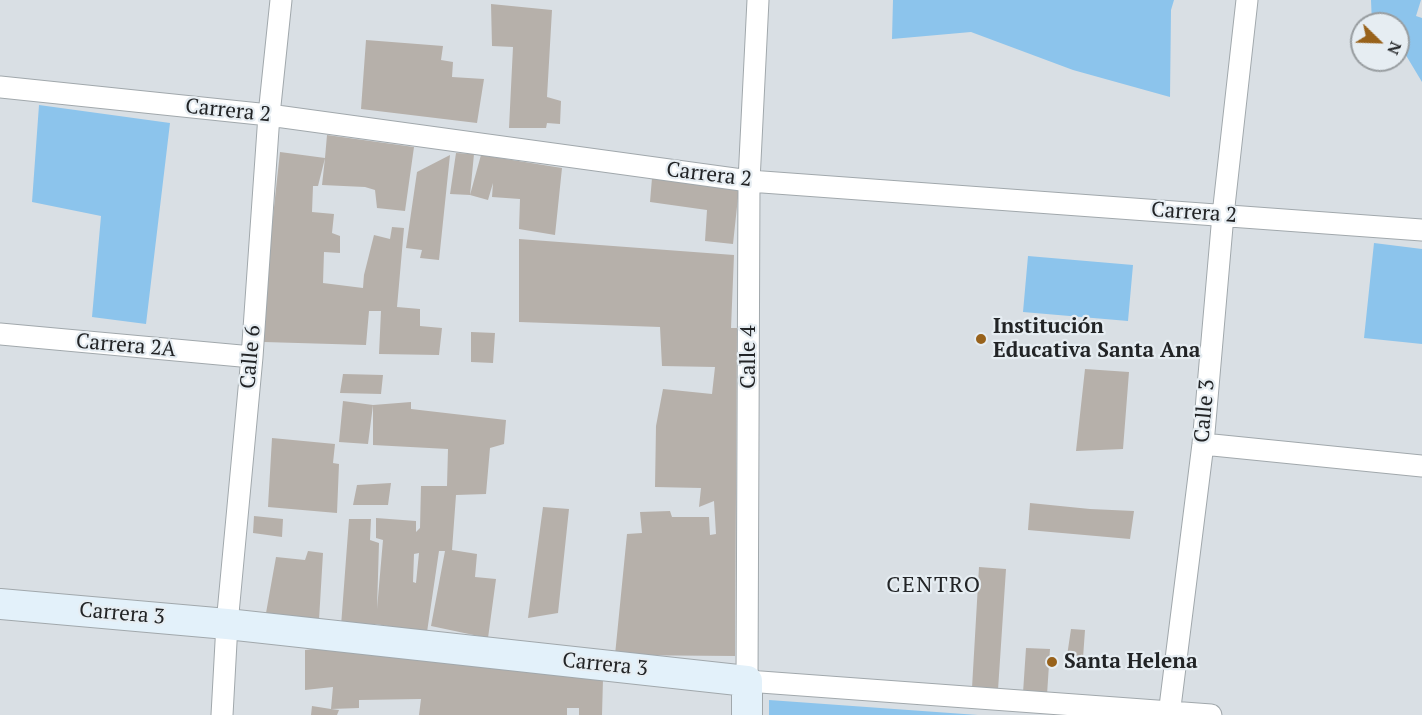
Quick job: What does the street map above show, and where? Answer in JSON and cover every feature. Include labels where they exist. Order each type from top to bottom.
[{"type":"street","name":"Calle 6","points":[[222,715],[227,624],[252,357],[269,115],[281,0]]},
{"type":"street","name":"Calle 4","points":[[747,715],[749,181],[758,0]]},
{"type":"street","name":"Calle 3","points":[[1170,713],[1203,444],[1223,216],[1247,0]]},
{"type":"street","name":"Carrera 2","points":[[0,87],[269,115],[749,181],[1422,230]]},
{"type":"street","name":"Carrera 2A","points":[[0,334],[252,357]]},
{"type":"street","points":[[1203,444],[1422,466]]},
{"type":"street","name":"Carrera 3","points":[[0,604],[227,624],[747,681],[1211,715]]},
{"type":"shaded area","points":[[893,0],[1174,0],[1171,10],[1170,97],[1073,70],[971,32],[892,39]]},
{"type":"shaded area","points":[[1371,0],[1421,0],[1416,16],[1422,18],[1422,82],[1410,62],[1410,12],[1372,12]]},
{"type":"shaded area","points":[[39,105],[170,123],[146,324],[92,317],[101,216],[32,202]]},
{"type":"shaded area","points":[[1374,243],[1422,249],[1422,344],[1364,338]]},
{"type":"shaded area","points":[[1028,256],[1133,265],[1128,321],[1023,312]]},
{"type":"shaded area","points":[[769,700],[978,715],[769,715]]},
{"type":"building","points":[[491,4],[552,10],[547,97],[561,101],[560,124],[547,123],[546,128],[509,128],[513,47],[492,46]]},
{"type":"building","points":[[366,40],[443,46],[441,60],[453,62],[452,77],[484,79],[477,123],[361,109]]},
{"type":"building","points":[[327,135],[414,147],[405,211],[377,208],[375,190],[365,187],[322,185]]},
{"type":"building","points":[[280,152],[325,158],[318,186],[313,186],[312,212],[334,214],[332,233],[340,236],[340,253],[324,252],[323,283],[363,288],[374,235],[390,239],[392,227],[404,228],[397,307],[420,309],[420,326],[442,328],[439,355],[379,354],[381,311],[369,311],[366,345],[264,342],[265,290]]},
{"type":"building","points":[[456,153],[474,154],[470,195],[450,194]]},
{"type":"building","points":[[450,155],[439,260],[420,258],[422,250],[406,248],[417,172]]},
{"type":"building","points":[[481,155],[562,168],[555,235],[519,229],[520,199],[492,197],[493,183],[488,200],[470,195]]},
{"type":"building","points":[[652,178],[739,188],[733,244],[705,241],[707,210],[650,202]]},
{"type":"building","points":[[519,239],[734,255],[731,328],[737,328],[735,656],[615,655],[627,534],[642,533],[640,512],[670,511],[672,517],[709,517],[710,535],[716,534],[714,501],[699,507],[701,488],[655,487],[656,426],[663,389],[712,394],[715,367],[662,366],[660,327],[519,322]]},
{"type":"building","points":[[471,332],[495,333],[493,363],[471,362]]},
{"type":"building","points":[[1085,369],[1129,372],[1123,449],[1076,451]]},
{"type":"building","points":[[343,374],[383,375],[381,394],[340,393]]},
{"type":"building","points":[[343,401],[373,405],[368,444],[339,442]]},
{"type":"building","points":[[411,402],[411,409],[506,420],[504,444],[490,448],[486,494],[456,495],[452,550],[477,554],[475,577],[496,579],[488,638],[431,626],[445,551],[439,551],[427,632],[375,624],[375,629],[341,626],[349,519],[371,519],[370,540],[379,543],[377,609],[383,540],[376,538],[376,518],[416,521],[416,532],[420,528],[421,486],[447,486],[448,449],[373,445],[373,405]],"holes":[[[419,553],[416,583],[413,582],[414,554]]]},
{"type":"building","points":[[272,438],[335,444],[333,463],[339,464],[337,513],[268,507]]},
{"type":"building","points":[[391,483],[388,505],[353,505],[357,485]]},
{"type":"building","points":[[1030,503],[1134,511],[1130,539],[1028,530]]},
{"type":"building","points":[[543,507],[569,509],[558,613],[528,618]]},
{"type":"building","points":[[254,516],[283,519],[282,537],[253,533]]},
{"type":"building","points":[[308,551],[323,553],[319,620],[266,613],[276,557],[305,560]]},
{"type":"building","points":[[979,567],[1006,569],[998,690],[972,688]]},
{"type":"building","points":[[1071,629],[1085,630],[1083,658],[1067,656]]},
{"type":"building","points":[[338,646],[603,679],[602,715],[579,715],[579,708],[567,708],[567,715],[419,715],[421,699],[359,700],[359,708],[331,709],[333,687],[305,690],[305,650]]},
{"type":"building","points":[[1026,648],[1050,649],[1047,695],[1023,693]]},
{"type":"building","points":[[312,706],[339,710],[337,715],[311,715]]},
{"type":"place","name":"Institución Educativa Santa Ana","points":[[981,339]]},
{"type":"place","name":"Santa Helena","points":[[1052,662]]},
{"type":"district","name":"CENTRO","points":[[934,586]]}]
